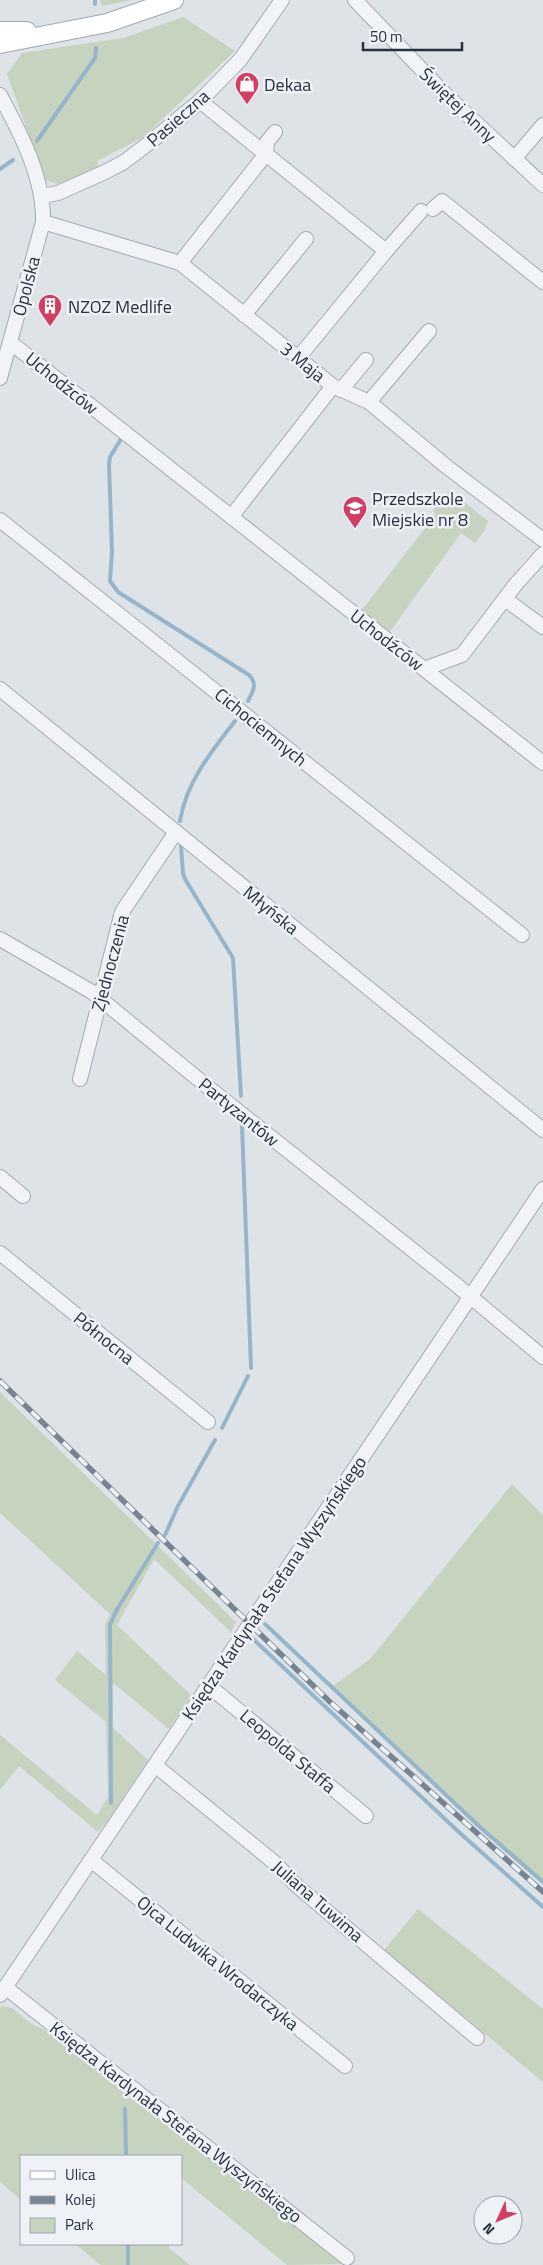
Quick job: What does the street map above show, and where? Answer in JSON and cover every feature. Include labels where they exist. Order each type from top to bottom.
[{"type":"main road","points":[[0,44],[107,23],[174,0]]},
{"type":"main road","points":[[0,31],[63,31]]},
{"type":"street","name":"Pasieczna","points":[[42,196],[58,193],[124,162],[200,101],[252,45],[282,0]]},
{"type":"street","name":"Świętej Anny","points":[[355,0],[440,88],[543,185]]},
{"type":"street","points":[[0,96],[34,170],[42,196],[43,222]]},
{"type":"street","points":[[200,101],[386,250]]},
{"type":"street","points":[[0,107],[12,120]]},
{"type":"street","points":[[514,158],[543,125]]},
{"type":"street","points":[[180,264],[266,154],[267,142],[275,132]]},
{"type":"street","points":[[298,358],[386,250],[427,210],[442,201],[543,282]]},
{"type":"street","name":"3 Maja","points":[[43,222],[180,264],[337,388],[370,402],[485,497],[543,540]]},
{"type":"street","name":"Opolska","points":[[0,378],[43,222]]},
{"type":"street","points":[[244,314],[306,238]]},
{"type":"street","points":[[370,402],[429,331]]},
{"type":"street","name":"Uchodźców","points":[[10,342],[543,763]]},
{"type":"street","points":[[231,517],[337,388],[366,360]]},
{"type":"street","name":"Cichociemnych","points":[[0,520],[522,935]]},
{"type":"street","points":[[424,669],[462,655],[543,554]]},
{"type":"street","points":[[505,599],[543,627]]},
{"type":"street","name":"Młyńska","points":[[0,689],[543,1130]]},
{"type":"street","name":"Zjednoczenia","points":[[80,1079],[122,912],[176,832]]},
{"type":"street","name":"Partyzantów","points":[[0,939],[86,987],[543,1357]]},
{"type":"street","points":[[0,1177],[23,1196]]},
{"type":"street","name":"Księdza Kardynała Stefana Wyszyńskiego","points":[[347,2258],[3,1991],[543,1189]]},
{"type":"street","name":"Północna","points":[[0,1253],[208,1422]]},
{"type":"street","name":"Leopolda Staffa","points":[[209,1686],[366,1816]]},
{"type":"street","name":"Juliana Tuwima","points":[[156,1766],[275,1863],[297,1886],[477,2038]]},
{"type":"street","name":"Ojca Ludwika Wrodarczyka","points":[[91,1860],[345,2066]]},
{"type":"green space","points":[[100,0],[132,0],[102,6]]},
{"type":"green space","points":[[183,17],[235,51],[142,138],[97,161],[99,167],[58,184],[45,180],[7,74],[22,53],[123,38]]},
{"type":"green space","points":[[449,490],[488,521],[485,530],[475,543],[461,533],[389,633],[361,611],[436,514],[433,511]]},
{"type":"green space","points":[[0,1392],[236,1622],[231,1632],[154,1559],[117,1625],[191,1695],[169,1729],[113,1683],[113,1728],[148,1760],[98,1832],[19,1766],[0,1790],[0,1735],[97,1815],[108,1797],[106,1722],[55,1680],[77,1651],[106,1675],[105,1624],[110,1614],[0,1513]]},
{"type":"green space","points":[[512,1484],[543,1515],[543,1882],[481,1828],[332,1687],[371,1658]]},
{"type":"green space","points":[[418,1909],[543,2009],[543,2082],[384,1950]]},
{"type":"green space","points":[[2,2006],[12,2008],[30,2023],[59,2037],[342,2264],[287,2265],[182,2179],[182,2155],[20,2155],[20,2199],[0,2182],[0,2008]]},
{"type":"green space","points":[[76,2245],[169,2245],[169,2248],[190,2265],[101,2265]]},
{"type":"waterway","points":[[37,141],[95,58],[96,48]]},
{"type":"waterway","points":[[0,169],[13,160]]},
{"type":"waterway","points":[[121,439],[110,457],[109,464],[112,551],[110,581],[118,592],[249,675],[254,685],[248,701]]},
{"type":"waterway","points":[[180,821],[183,807],[194,780],[235,721]]},
{"type":"waterway","points":[[181,846],[185,879],[233,958],[241,1096]]},
{"type":"waterway","points":[[242,1125],[251,1368]]},
{"type":"waterway","points":[[222,1428],[248,1376]]},
{"type":"waterway","points":[[165,1535],[178,1506],[215,1440]]},
{"type":"waterway","points":[[111,1803],[110,1625],[116,1611],[158,1543]]},
{"type":"waterway","points":[[265,1624],[481,1828],[543,1882]]},
{"type":"waterway","points":[[253,1639],[461,1834],[543,1907]]},
{"type":"waterway","points":[[125,2109],[126,2155]]},
{"type":"waterway","points":[[128,2245],[128,2265]]},
{"type":"railway","points":[[0,1381],[329,1701],[543,1892]]},
{"type":"place","name":"Dekaa","points":[[247,105]]},
{"type":"place","name":"NZOZ Medlife","points":[[50,327]]},
{"type":"place","name":"Przedszkole Miejskie nr 8","points":[[355,529]]}]
